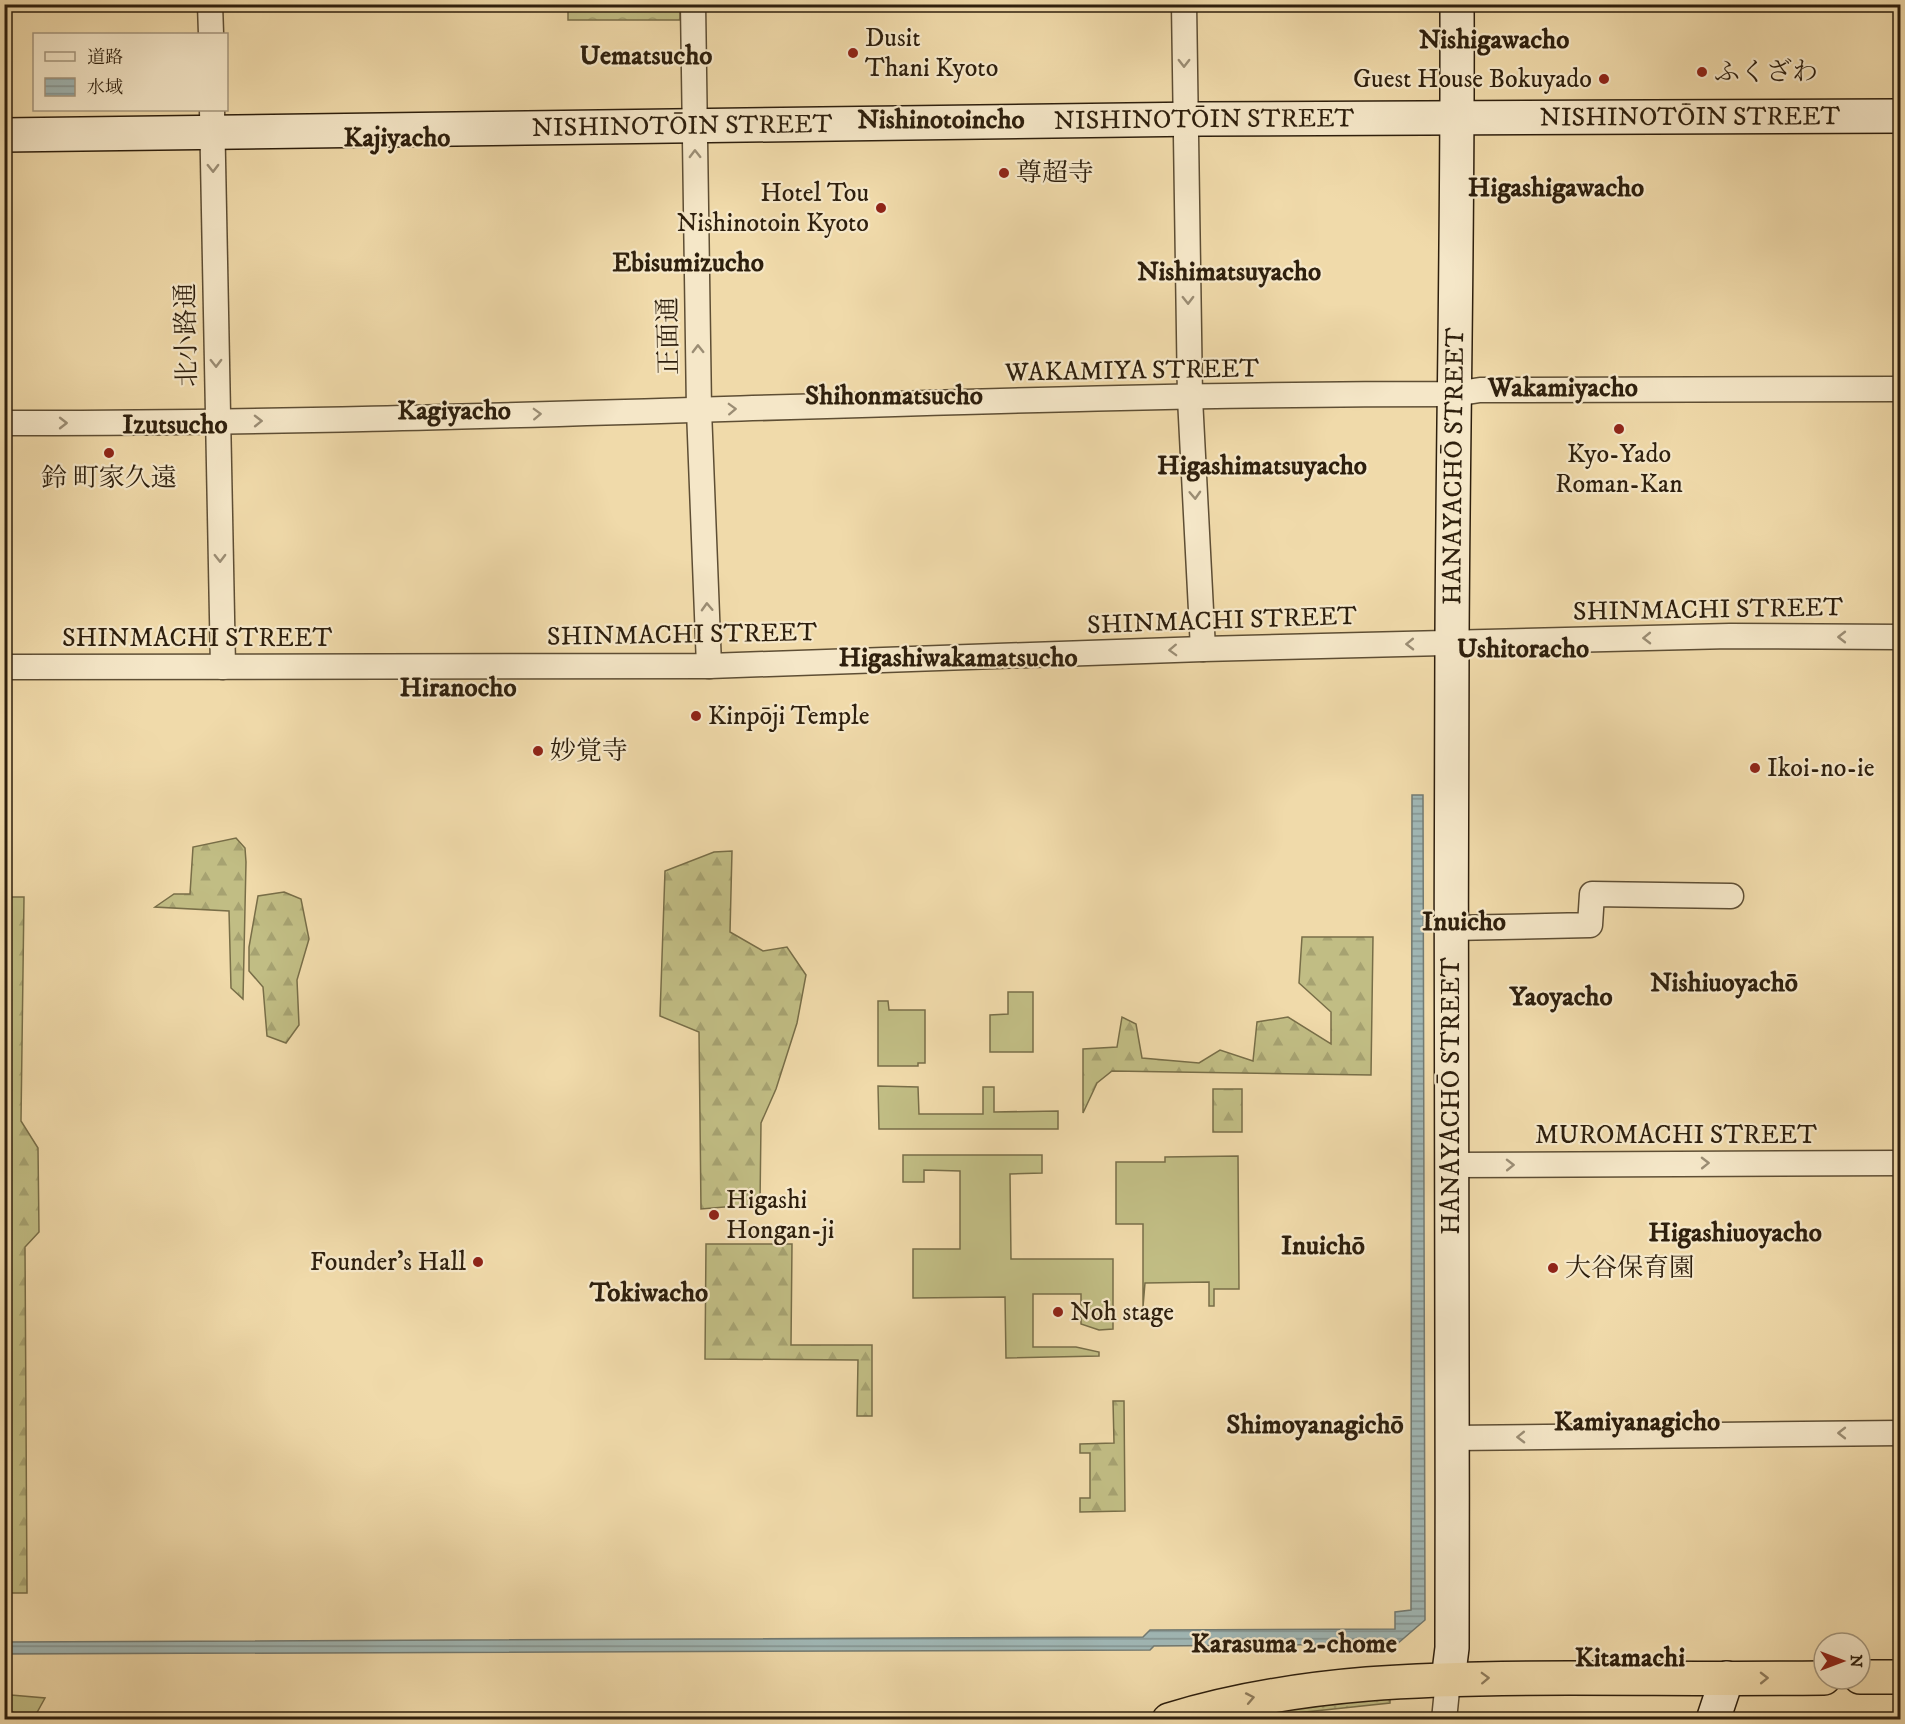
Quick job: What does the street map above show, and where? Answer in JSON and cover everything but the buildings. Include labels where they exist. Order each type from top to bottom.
[{"type":"highway","points":[[1872,1677],[1900,1677]]},
{"type":"highway","points":[[1169,1719],[1242,1699],[1353,1684],[1449,1680],[1812,1678]]},
{"type":"street","points":[[210,4],[211,33]]},
{"type":"street","name":"正面通","points":[[693,4],[699,410],[709,666]]},
{"type":"street","points":[[1184,4],[1190,398],[1203,649]]},
{"type":"street","name":"HANAYACHŌ STREET","points":[[1444,1719],[1452,1648],[1451,928],[1454,394],[1458,258],[1457,4]]},
{"type":"street","name":"NISHINOTŌIN STREET","points":[[4,135],[212,121],[695,126],[1185,120],[1900,116]]},
{"type":"street","name":"北小路通","points":[[212,121],[223,667]]},
{"type":"street","name":"WAKAMIYA STREET","points":[[4,423],[217,422],[1190,398],[1454,394],[1480,390],[1900,388]]},
{"type":"street","name":"SHINMACHI STREET","points":[[4,667],[709,666],[1203,649],[1730,636],[1900,637]]},
{"type":"street","points":[[1451,928],[1590,925],[1593,894],[1731,896]]},
{"type":"street","name":"MUROMACHI STREET","points":[[1451,1165],[1900,1163]]},
{"type":"street","points":[[1453,1438],[1900,1433]]},
{"type":"street","points":[[1713,1719],[1727,1678]]},
{"type":"green space","points":[[568,5],[680,5],[680,20],[568,20]]},
{"type":"green space","points":[[236,838],[245,848],[246,862],[243,999],[231,988],[229,911],[155,907],[174,894],[190,894],[193,847]]},
{"type":"green space","points":[[732,851],[730,932],[763,951],[787,947],[806,975],[797,1023],[776,1089],[761,1123],[760,1204],[701,1209],[699,1032],[660,1016],[665,871],[714,852]]},
{"type":"green space","points":[[284,892],[301,899],[309,939],[297,980],[299,1025],[286,1043],[267,1036],[263,987],[249,971],[249,947],[258,896]]},
{"type":"green space","points":[[5,897],[24,897],[21,1121],[38,1148],[39,1232],[25,1247],[27,1593],[4,1593]]},
{"type":"green space","points":[[1302,937],[1373,937],[1371,1075],[1112,1071],[1097,1083],[1083,1113],[1083,1049],[1117,1047],[1122,1017],[1136,1024],[1142,1058],[1199,1063],[1220,1050],[1253,1061],[1257,1022],[1288,1017],[1331,1044],[1331,1012],[1299,983]]},
{"type":"green space","points":[[1008,992],[1033,992],[1033,1052],[990,1052],[990,1015],[1008,1014]]},
{"type":"green space","points":[[878,1001],[888,1001],[889,1010],[925,1010],[925,1063],[918,1063],[918,1066],[878,1066]]},
{"type":"green space","points":[[878,1086],[918,1087],[919,1114],[983,1114],[983,1087],[994,1087],[994,1112],[1058,1111],[1058,1129],[879,1129]]},
{"type":"green space","points":[[1213,1089],[1242,1089],[1242,1132],[1213,1132]]},
{"type":"green space","points":[[903,1155],[1042,1155],[1042,1173],[1010,1174],[1011,1259],[1113,1259],[1113,1329],[1099,1330],[1081,1324],[1081,1294],[1033,1294],[1033,1347],[1076,1347],[1099,1352],[1099,1356],[1006,1358],[1005,1297],[913,1298],[913,1249],[960,1249],[960,1171],[924,1170],[924,1182],[903,1182]]},
{"type":"green space","points":[[1238,1156],[1239,1289],[1214,1289],[1214,1306],[1209,1306],[1209,1282],[1145,1283],[1143,1307],[1143,1224],[1116,1224],[1116,1162],[1165,1162],[1165,1157]]},
{"type":"green space","points":[[706,1244],[792,1244],[791,1345],[872,1345],[872,1416],[857,1416],[858,1360],[705,1359]]},
{"type":"green space","points":[[1113,1401],[1124,1401],[1125,1511],[1080,1512],[1080,1498],[1090,1498],[1090,1453],[1080,1453],[1080,1444],[1114,1443]]},
{"type":"green space","points":[[11,1695],[45,1698],[35,1716],[25,1719],[9,1710]]},
{"type":"green space","points":[[1390,1698],[1390,1703],[1231,1720],[1279,1705]]},
{"type":"water","points":[[1412,795],[1423,795],[1425,1620],[1397,1644],[1154,1646],[1150,1650],[5,1654],[5,1618],[6,1642],[1143,1637],[1150,1630],[1395,1629],[1395,1612],[1411,1610]]},
{"type":"place","name":"Dusit Thani Kyoto","points":[[853,53]]},
{"type":"place","name":"ふくざわ","points":[[1702,72]]},
{"type":"place","name":"Guest House Bokuyado","points":[[1604,79]]},
{"type":"place","name":"尊超寺","points":[[1004,173]]},
{"type":"place","name":"Hotel Tou Nishinotoin Kyoto","points":[[881,208]]},
{"type":"place","name":"Kyo-Yado Roman-Kan","points":[[1619,429]]},
{"type":"place","name":"鈴 町家久遠","points":[[109,453]]},
{"type":"place","name":"Kinpōji Temple","points":[[696,716]]},
{"type":"place","name":"妙覚寺","points":[[538,751]]},
{"type":"place","name":"Ikoi-no-ie","points":[[1755,768]]},
{"type":"place","name":"Higashi Hongan-ji","points":[[714,1215]]},
{"type":"place","name":"Founder’s Hall","points":[[478,1262]]},
{"type":"place","name":"大谷保育園","points":[[1553,1268]]},
{"type":"place","name":"Noh stage","points":[[1058,1312]]},
{"type":"district","name":"Nishigawacho","points":[[1494,40]]},
{"type":"district","name":"Uematsucho","points":[[646,56]]},
{"type":"district","name":"Nishinotoincho","points":[[941,120]]},
{"type":"district","name":"Kajiyacho","points":[[397,138]]},
{"type":"district","name":"Higashigawacho","points":[[1556,188]]},
{"type":"district","name":"Ebisumizucho","points":[[688,263]]},
{"type":"district","name":"Nishimatsuyacho","points":[[1229,272]]},
{"type":"district","name":"Wakamiyacho","points":[[1563,388]]},
{"type":"district","name":"Shihonmatsucho","points":[[894,396]]},
{"type":"district","name":"Kagiyacho","points":[[454,411]]},
{"type":"district","name":"Izutsucho","points":[[175,425]]},
{"type":"district","name":"Higashimatsuyacho","points":[[1262,466]]},
{"type":"district","name":"Ushitoracho","points":[[1523,649]]},
{"type":"district","name":"Higashiwakamatsucho","points":[[958,658]]},
{"type":"district","name":"Hiranocho","points":[[458,688]]},
{"type":"district","name":"Inuicho","points":[[1464,922]]},
{"type":"district","name":"Nishiuoyachō","points":[[1724,983]]},
{"type":"district","name":"Yaoyacho","points":[[1561,997]]},
{"type":"district","name":"Higashiuoyacho","points":[[1735,1233]]},
{"type":"district","name":"Inuichō","points":[[1323,1246]]},
{"type":"district","name":"Tokiwacho","points":[[649,1293]]},
{"type":"district","name":"Kamiyanagicho","points":[[1637,1422]]},
{"type":"district","name":"Shimoyanagichō","points":[[1315,1425]]},
{"type":"district","name":"Karasuma 2-chome","points":[[1294,1644]]},
{"type":"district","name":"Kitamachi","points":[[1630,1658]]}]
